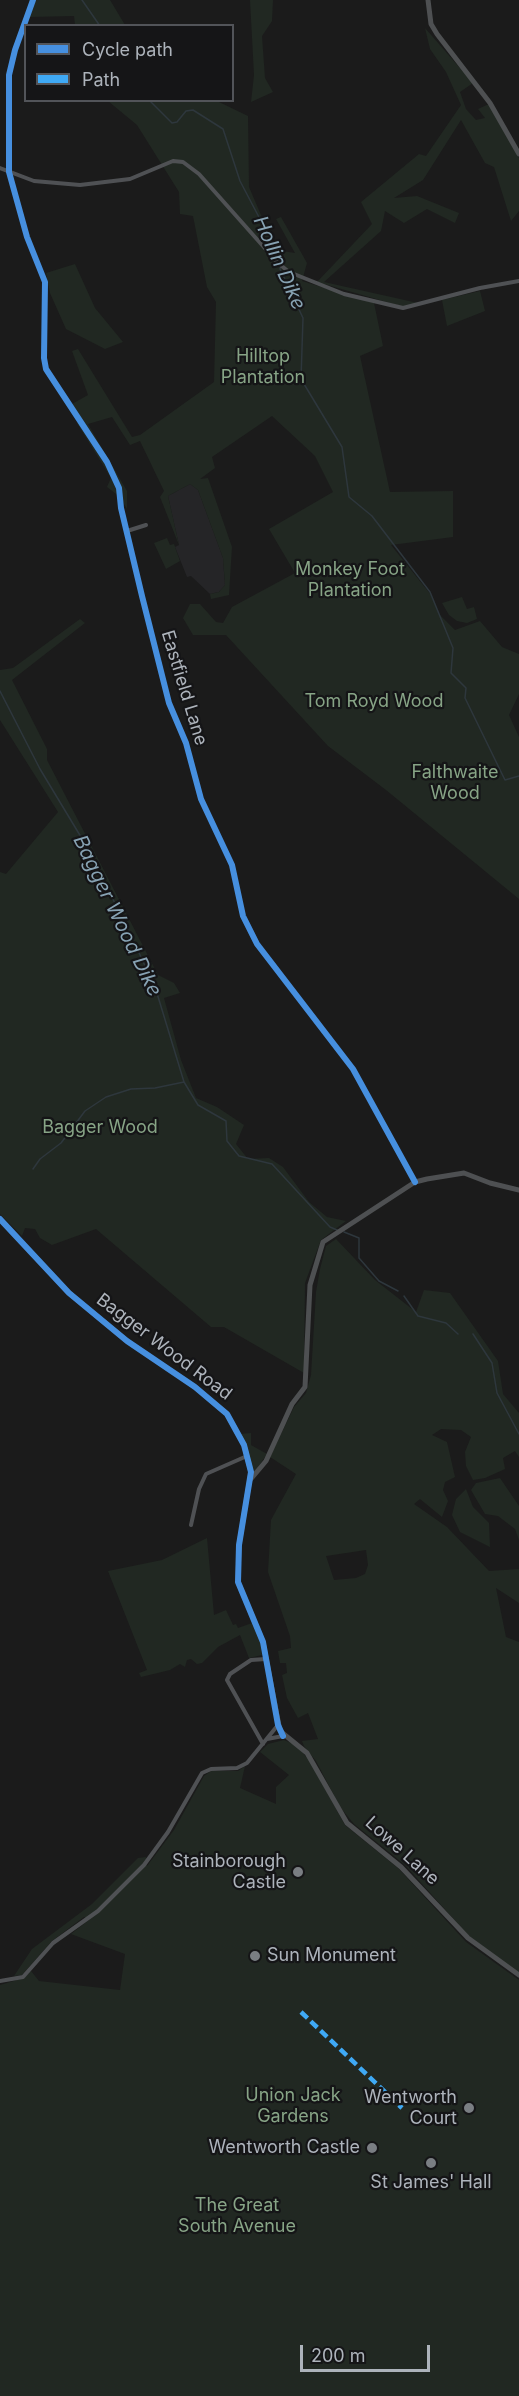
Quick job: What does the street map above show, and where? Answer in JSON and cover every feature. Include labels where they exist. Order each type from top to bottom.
[{"type":"street","name":"Eastfield Lane","points":[[24,24],[33,0]]},
{"type":"street","points":[[428,0],[430,24],[490,103],[519,154]]},
{"type":"street","name":"Eastfield Lane","points":[[24,25],[9,75],[9,172],[27,237],[45,282],[44,358],[46,369],[107,462],[119,488],[127,531],[169,703],[186,743],[201,799],[232,866],[243,916],[257,944],[353,1069],[415,1182]]},
{"type":"street","points":[[0,168],[34,181],[98,184],[129,179],[174,161],[183,162],[199,174],[281,265],[316,284],[344,294],[403,308],[480,288],[519,281]]},
{"type":"street","points":[[127,531],[146,525]]},
{"type":"street","points":[[250,1480],[266,1461],[287,1414],[305,1387],[310,1285],[323,1242],[415,1182],[464,1173],[518,1190]]},
{"type":"street","name":"Bagger Wood Road","points":[[0,1219],[69,1293],[127,1341],[221,1407],[248,1456]]},
{"type":"street","points":[[191,1525],[199,1489],[206,1474],[248,1456],[250,1480],[239,1545],[238,1582],[263,1642],[278,1725],[283,1736],[267,1739]]},
{"type":"street","points":[[263,1743],[227,1680],[230,1674],[251,1660],[266,1659]]},
{"type":"street","points":[[0,1981],[23,1977],[53,1943],[98,1911],[144,1865],[168,1832],[202,1773],[211,1768],[237,1768],[247,1764],[278,1725]]},
{"type":"street","name":"Lowe Lane","points":[[283,1736],[299,1744],[307,1753],[347,1823],[401,1867],[468,1938],[519,1975]]},
{"type":"shaded area","points":[[190,484],[198,490],[223,558],[225,585],[219,592],[210,594],[191,576],[187,577],[175,547],[179,545],[168,496]]},
{"type":"green space","points":[[36,0],[110,0],[124,24],[75,24],[74,16],[29,17]]},
{"type":"green space","points":[[250,0],[273,0],[272,21],[262,36],[265,78],[273,92],[251,102],[254,75]]},
{"type":"green space","points":[[425,28],[473,83],[460,92],[466,109],[476,120],[485,118],[478,109],[489,104],[519,158],[519,211],[511,221],[494,167],[485,163],[461,120],[423,180],[394,198],[417,196],[459,213],[455,223],[427,209],[404,223],[385,211],[381,231],[324,282],[418,303],[404,307],[317,282],[372,224],[361,202],[419,154],[426,156],[461,105],[446,72],[430,49]]},
{"type":"green space","points":[[109,102],[219,102],[248,116],[249,187],[276,250],[295,253],[276,219],[281,217],[307,263],[302,281],[374,303],[383,346],[360,356],[390,492],[453,491],[453,537],[391,545],[431,595],[440,615],[455,630],[480,621],[502,647],[519,654],[519,694],[509,715],[519,737],[519,899],[386,790],[328,746],[226,635],[193,635],[183,618],[190,604],[200,604],[216,622],[223,623],[232,607],[295,573],[269,529],[333,492],[315,456],[272,416],[212,457],[215,468],[200,479],[208,478],[232,547],[229,595],[211,599],[210,594],[219,592],[225,585],[223,558],[198,490],[190,484],[168,496],[179,545],[160,497],[164,491],[140,441],[130,445],[112,417],[88,424],[127,491],[127,509],[120,497],[107,487],[111,478],[77,423],[83,421],[72,404],[88,395],[72,351],[78,349],[132,437],[140,435],[214,382],[216,302],[207,287],[193,216],[180,214],[179,192],[137,125]]},
{"type":"green space","points":[[75,264],[95,308],[123,342],[105,349],[66,329],[50,293],[46,273]]},
{"type":"green space","points":[[480,291],[485,311],[447,326],[442,300]]},
{"type":"green space","points":[[167,538],[170,545],[174,544],[180,561],[166,569],[154,543]]},
{"type":"green space","points":[[462,597],[467,609],[474,607],[477,619],[467,623],[457,621],[449,615],[442,603]]},
{"type":"green space","name":"Bagger Wood","points":[[80,619],[85,623],[12,680],[47,749],[47,760],[158,975],[174,983],[180,993],[164,998],[181,1060],[196,1098],[217,1107],[244,1125],[236,1144],[248,1159],[269,1158],[283,1167],[309,1202],[327,1217],[346,1221],[321,1240],[305,1283],[304,1373],[224,1327],[211,1327],[96,1229],[52,1245],[40,1238],[35,1229],[25,1228],[22,1236],[0,1214],[0,872],[6,874],[58,812],[0,720],[0,670],[13,668]]},
{"type":"green space","points":[[336,1239],[375,1280],[416,1312],[424,1290],[450,1293],[498,1361],[503,1394],[519,1413],[519,1457],[515,1451],[503,1458],[505,1469],[485,1478],[473,1480],[466,1466],[465,1452],[471,1437],[461,1430],[441,1429],[432,1435],[447,1442],[455,1477],[445,1482],[443,1490],[448,1501],[442,1517],[420,1499],[414,1504],[447,1527],[489,1571],[519,1569],[519,1603],[496,1588],[506,1637],[519,1642],[519,1974],[468,1935],[405,1865],[354,1824],[340,1807],[316,1761],[304,1746],[302,1741],[318,1739],[308,1713],[298,1718],[287,1698],[282,1675],[287,1673],[286,1663],[280,1663],[278,1651],[291,1648],[290,1636],[268,1572],[271,1520],[296,1474],[270,1457],[294,1407],[306,1393],[311,1375],[316,1292],[326,1246]],"holes":[[[366,1550],[368,1565],[365,1574],[356,1578],[334,1580],[326,1556]]]},
{"type":"green space","points":[[251,1433],[251,1445],[267,1454],[254,1473],[240,1434]]},
{"type":"green space","points":[[500,1478],[519,1506],[519,1540],[515,1529],[498,1516],[485,1514],[471,1490],[476,1483]]},
{"type":"green space","points":[[466,1489],[473,1507],[489,1523],[490,1547],[460,1532],[452,1515],[456,1499]]},
{"type":"green space","points":[[207,1538],[214,1615],[226,1610],[233,1625],[236,1624],[238,1628],[252,1623],[261,1644],[262,1655],[249,1658],[240,1635],[218,1647],[202,1663],[197,1664],[191,1659],[187,1660],[185,1667],[180,1664],[170,1670],[141,1677],[139,1673],[147,1670],[108,1571],[162,1560]]},
{"type":"green space","points":[[284,1740],[296,1745],[309,1760],[345,1825],[399,1869],[466,1942],[519,1980],[519,2396],[0,2396],[0,1985],[24,1978],[31,1971],[39,1981],[120,1990],[125,1954],[71,1934],[90,1919],[84,1917],[52,1941],[22,1975],[14,1976],[32,1949],[92,1904],[138,1858],[146,1857],[147,1866],[174,1830],[204,1776],[211,1771],[238,1771],[245,1766],[240,1788],[276,1804],[276,1787],[289,1775],[260,1752],[268,1744]]},
{"type":"waterway","name":"Hollin Dike","points":[[82,0],[99,24]]},
{"type":"waterway","name":"Hollin Dike","points":[[151,102],[172,123],[177,122],[186,111],[193,110],[223,129],[240,181],[282,261],[280,269],[303,318],[301,379],[342,447],[349,497],[372,516],[430,592],[453,648],[451,673],[466,688],[465,698],[505,780],[519,776]]},
{"type":"waterway","name":"Bagger Wood Dike","points":[[0,691],[40,769],[84,842],[130,933],[156,990],[184,1082],[198,1105],[226,1121],[227,1141],[239,1156],[272,1164],[330,1227],[337,1230]]},
{"type":"waterway","points":[[33,1169],[40,1159],[61,1143],[85,1111],[106,1097],[131,1089],[155,1088],[184,1082]]},
{"type":"waterway","name":"Bagger Wood Dike","points":[[344,1232],[359,1238],[359,1258],[379,1281],[398,1291]]},
{"type":"waterway","name":"Bagger Wood Dike","points":[[404,1296],[418,1316],[446,1323],[458,1334]]},
{"type":"waterway","name":"Bagger Wood Dike","points":[[473,1334],[492,1363],[497,1393],[519,1434]]},
{"type":"marked path","points":[[301,2012],[402,2108]]},
{"type":"cycle path","points":[[24,24],[33,0]]},
{"type":"cycle path","points":[[24,25],[9,75],[9,172],[27,237],[45,282],[44,358],[46,369],[107,462],[119,488],[121,508],[169,703],[186,743],[201,799],[232,865],[243,916],[257,944],[353,1069],[415,1182]]},
{"type":"cycle path","points":[[0,1219],[69,1293],[127,1341],[195,1387],[227,1414],[244,1445],[251,1472],[239,1545],[238,1582],[263,1642],[278,1725],[283,1736]]},
{"type":"place","name":"Stainborough Castle","points":[[298,1872]]},
{"type":"place","name":"Sun Monument","points":[[255,1956]]},
{"type":"place","name":"Wentworth Court","points":[[469,2108]]},
{"type":"place","name":"Wentworth Castle","points":[[372,2148]]},
{"type":"place","name":"St James' Hall","points":[[431,2163]]},
{"type":"park label","name":"Hilltop Plantation","points":[[263,367]]},
{"type":"park label","name":"Monkey Foot Plantation","points":[[350,580]]},
{"type":"park label","name":"Tom Royd Wood","points":[[374,702]]},
{"type":"park label","name":"Falthwaite Wood","points":[[455,783]]},
{"type":"park label","name":"Union Jack Gardens","points":[[293,2106]]},
{"type":"park label","name":"The Great South Avenue","points":[[237,2216]]}]
